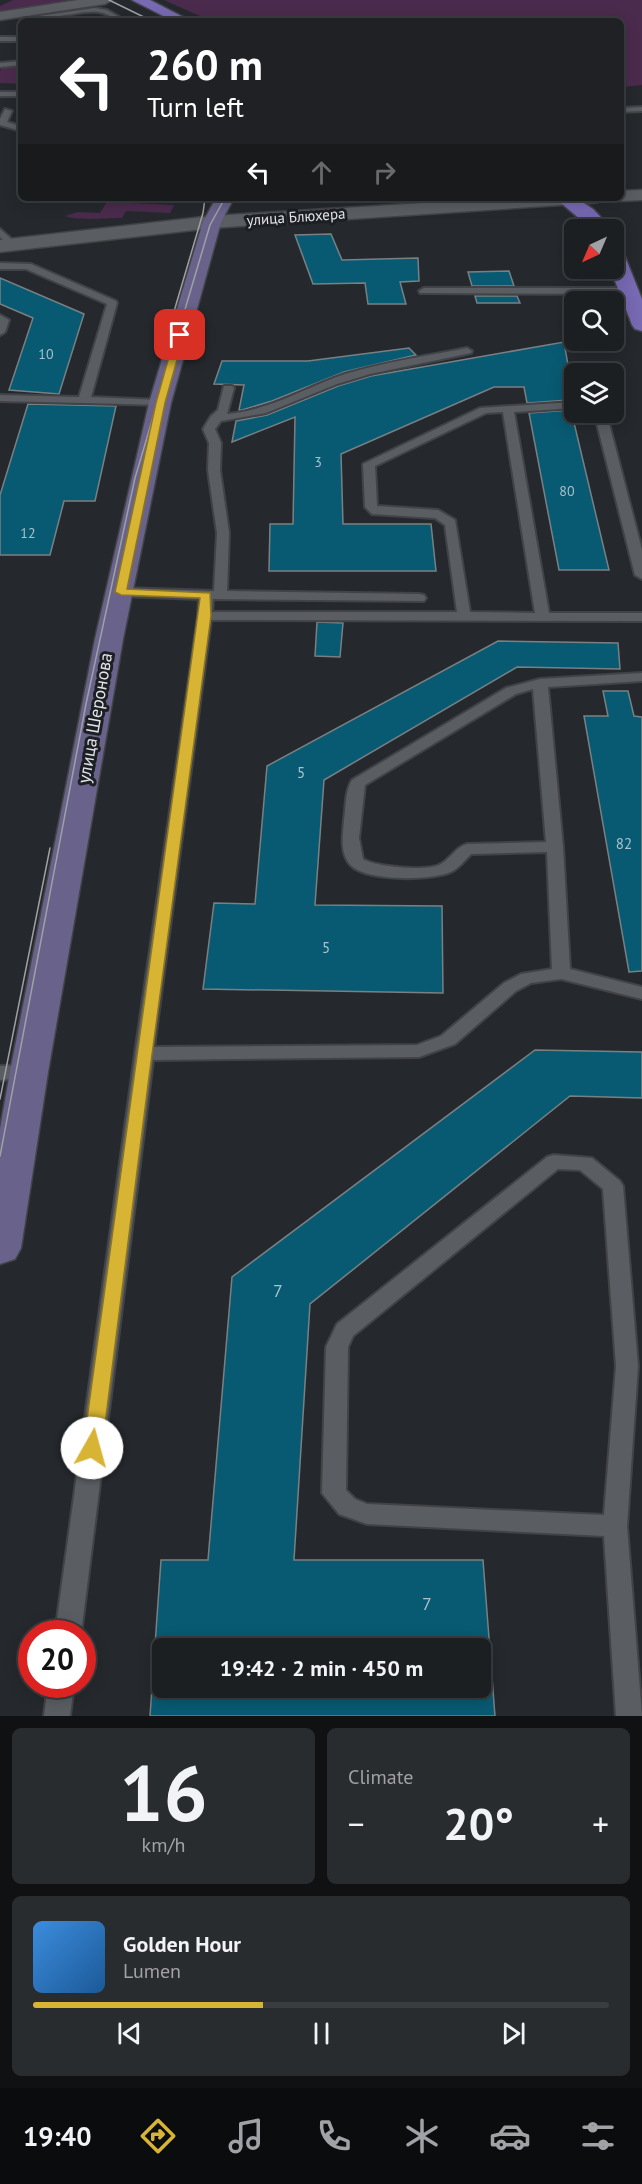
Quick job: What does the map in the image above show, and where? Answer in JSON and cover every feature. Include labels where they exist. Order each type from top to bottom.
[{"type":"main road","points":[[139,0],[178,18]]},
{"type":"main road","name":"улица Шеронова","points":[[0,1248],[15,1072],[121,592],[160,403],[212,222],[223,201]]},
{"type":"main road","points":[[569,201],[596,219]]},
{"type":"main road","points":[[623,279],[642,325]]},
{"type":"street","points":[[0,16],[105,0]]},
{"type":"street","points":[[624,196],[642,195]]},
{"type":"street","name":"улица Блюхера","points":[[7,246],[212,222],[454,202],[491,201]]},
{"type":"lane","points":[[49,18],[34,17],[95,10],[105,11],[118,18]]},
{"type":"lane","points":[[0,39],[18,39]]},
{"type":"lane","points":[[0,65],[18,63]]},
{"type":"lane","points":[[0,93],[18,94]]},
{"type":"lane","points":[[624,110],[642,109]]},
{"type":"lane","points":[[8,111],[2,123],[18,128]]},
{"type":"lane","points":[[0,232],[7,246]]},
{"type":"lane","points":[[0,266],[28,266],[112,303],[84,400]]},
{"type":"lane","points":[[424,291],[628,291]]},
{"type":"lane","points":[[0,318],[4,320],[0,332]]},
{"type":"lane","points":[[215,418],[239,417],[262,412],[332,382],[379,369],[467,351]]},
{"type":"lane","points":[[70,1620],[144,1054],[205,616],[213,596],[223,533],[214,470],[215,443],[209,429],[215,418],[224,410],[228,388]]},
{"type":"lane","points":[[0,398],[160,403]]},
{"type":"lane","points":[[464,617],[451,523],[438,514],[376,511],[371,507],[369,464],[479,412],[564,405]]},
{"type":"lane","points":[[508,408],[543,617]]},
{"type":"lane","points":[[603,423],[642,575]]},
{"type":"lane","points":[[121,592],[213,596],[419,598]]},
{"type":"lane","points":[[205,616],[642,617]]},
{"type":"lane","points":[[555,847],[467,849],[447,868],[438,871],[372,872],[359,865],[351,855],[355,791],[358,783],[511,691],[540,683],[642,677]]},
{"type":"lane","points":[[540,683],[555,847],[561,973]]},
{"type":"lane","points":[[144,1054],[419,1051],[448,1040],[510,987],[527,978],[561,973],[642,993]]},
{"type":"lane","points":[[615,1526],[367,1514],[347,1507],[334,1493],[336,1347],[345,1330],[554,1162],[585,1163],[613,1186],[627,1366],[615,1526],[629,1716]]},
{"type":"lane","points":[[57,1716],[59,1698]]},
{"type":"shaded area","points":[[13,0],[88,0],[0,14],[0,6]]},
{"type":"shaded area","points":[[164,0],[642,0],[642,85],[624,87],[624,18],[204,18]]},
{"type":"shaded area","points":[[18,66],[18,84],[0,83],[0,71],[3,67]]},
{"type":"shaded area","points":[[107,202],[174,205],[170,213],[126,211],[122,218],[84,219],[65,216],[78,212],[100,213]]},
{"type":"building","points":[[331,234],[342,260],[418,258],[419,281],[400,282],[406,304],[368,304],[365,283],[313,284],[295,235]]},
{"type":"building","points":[[509,271],[514,286],[472,286],[468,272]]},
{"type":"building","points":[[0,278],[84,314],[59,394],[9,390],[33,318],[0,304]]},
{"type":"building","points":[[475,296],[517,296],[520,303],[477,303]]},
{"type":"building","points":[[564,342],[568,363],[564,363],[564,400],[527,403],[524,387],[494,387],[341,454],[343,524],[431,524],[436,571],[269,571],[270,524],[293,524],[295,417],[232,442],[236,421],[267,415],[338,386],[371,376]]},
{"type":"building","points":[[409,348],[416,355],[344,372],[272,401],[242,410],[239,410],[244,385],[214,384],[222,361],[308,361]]},
{"type":"building","points":[[28,404],[116,406],[95,501],[64,501],[50,555],[0,555],[0,495]]},
{"type":"building","points":[[564,410],[564,423],[574,423],[609,570],[559,570],[529,413]]},
{"type":"building","points":[[317,622],[343,623],[340,657],[315,656]]},
{"type":"building","points":[[498,641],[618,643],[620,669],[517,667],[324,780],[315,905],[442,906],[443,993],[203,989],[214,903],[255,904],[267,766]]},
{"type":"building","points":[[603,691],[628,691],[634,716],[642,717],[642,971],[629,972],[584,716],[608,716]]},
{"type":"building","points":[[535,1050],[642,1052],[642,1098],[570,1096],[310,1304],[294,1560],[483,1560],[489,1638],[156,1638],[161,1560],[208,1560],[232,1277]]},
{"type":"building","points":[[491,1664],[495,1716],[150,1716],[152,1688],[152,1698],[491,1698]]},
{"type":"tram line","points":[[109,0],[146,18]]},
{"type":"tram line","points":[[170,325],[205,201]]},
{"type":"tram line","points":[[0,1156],[86,704],[135,478],[210,225],[223,201]]},
{"type":"tram line","points":[[0,1099],[50,848]]},
{"type":"route","points":[[92,1448],[205,616],[206,595],[121,592],[160,403],[180,335]]}]
